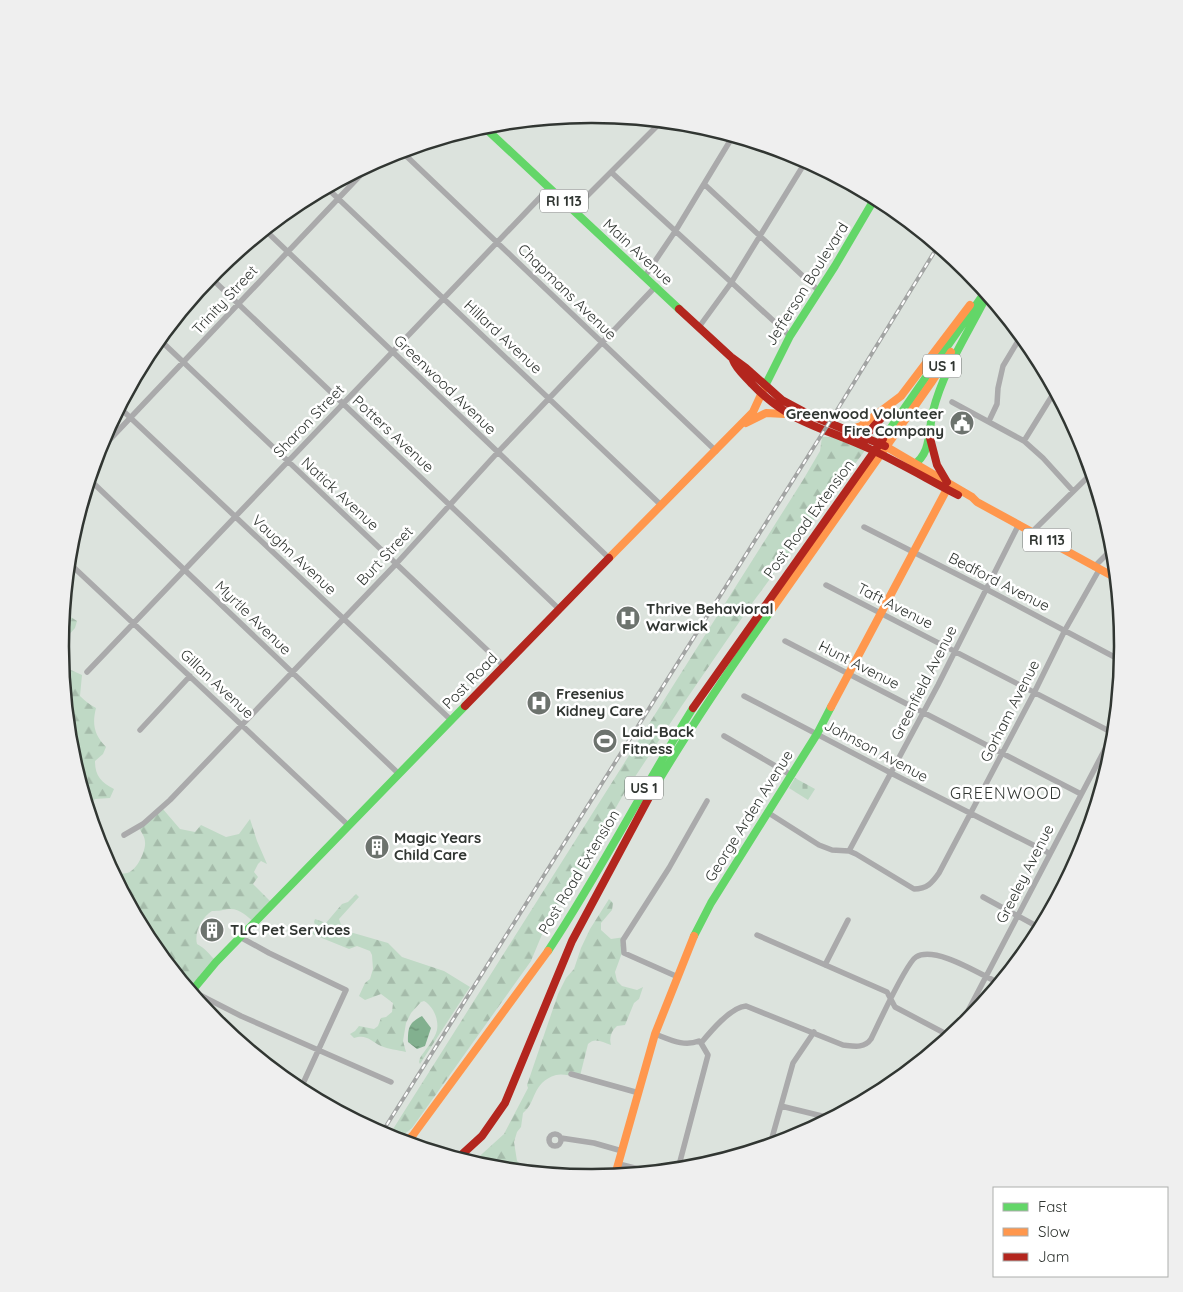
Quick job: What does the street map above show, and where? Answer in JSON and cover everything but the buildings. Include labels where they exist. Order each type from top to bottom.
[{"type":"main road","name":"Main Avenue","points":[[490,133],[656,286],[731,357],[735,366],[763,390],[790,406],[820,420],[868,438],[894,451],[917,464],[947,486]]},
{"type":"main road","name":"Jefferson Boulevard","points":[[763,390],[790,336],[871,204]]},
{"type":"main road","points":[[865,447],[868,438],[981,297]]},
{"type":"main road","name":"US 1","points":[[890,436],[981,297]]},
{"type":"main road","points":[[902,465],[913,466],[923,457],[929,437],[933,410],[940,390],[982,298]]},
{"type":"main road","name":"Main Avenue","points":[[763,390],[772,404],[788,415],[865,447],[947,486],[1109,575]]},
{"type":"main road","name":"Post Road","points":[[195,987],[240,936],[559,608],[741,425],[753,412],[763,390]]},
{"type":"main road","points":[[848,430],[861,426],[901,396]]},
{"type":"main road","points":[[741,425],[766,413],[788,415]]},
{"type":"main road","name":"Post Road Extension","points":[[411,1136],[535,970],[568,921],[666,751],[701,696],[890,436]]},
{"type":"main road","name":"Post Road Extension","points":[[464,1153],[482,1136],[505,1103],[572,941],[639,814],[678,748],[890,436]]},
{"type":"main road","points":[[929,437],[936,464],[947,486]]},
{"type":"main road","name":"George Arden Avenue","points":[[618,1168],[655,1034],[695,935],[767,812],[817,734],[947,486]]},
{"type":"street","points":[[573,210],[656,128]]},
{"type":"street","points":[[644,276],[676,230],[730,142]]},
{"type":"street","name":"Chapmans Avenue","points":[[408,157],[716,451]]},
{"type":"street","points":[[699,327],[731,283],[802,168]]},
{"type":"street","points":[[611,172],[790,336]]},
{"type":"street","name":"Trinity Street","points":[[113,437],[357,178]]},
{"type":"street","points":[[704,184],[819,291]]},
{"type":"street","name":"Sharon Street","points":[[87,672],[549,188]]},
{"type":"street","name":"Hillard Avenue","points":[[331,192],[661,505]]},
{"type":"street","name":"Greenwood Avenue","points":[[269,234],[609,558]]},
{"type":"street","name":"Potters Avenue","points":[[216,283],[559,608]]},
{"type":"street","name":"Burt Street","points":[[124,835],[143,824],[170,800],[396,564],[498,452],[656,286]]},
{"type":"street","points":[[989,421],[997,404],[998,388],[1003,366],[1017,343]]},
{"type":"street","name":"Natick Avenue","points":[[165,345],[504,666]]},
{"type":"street","points":[[1024,441],[1051,398]]},
{"type":"street","points":[[952,402],[1024,441],[1043,458],[1073,491]]},
{"type":"street","name":"Vaughn Avenue","points":[[125,412],[451,720]]},
{"type":"street","points":[[1032,532],[1087,478]]},
{"type":"street","name":"Myrtle Avenue","points":[[94,484],[399,774]]},
{"type":"street","name":"Greenfield Avenue","points":[[849,851],[938,685],[1019,524]]},
{"type":"street","name":"Bedford Avenue","points":[[864,527],[1114,656]]},
{"type":"street","name":"Gorham Avenue","points":[[767,812],[818,845],[832,850],[849,851],[914,889],[922,889],[932,883],[1034,693],[1097,568],[1106,556]]},
{"type":"street","name":"Gillan Avenue","points":[[75,568],[348,825]]},
{"type":"street","name":"Taft Avenue","points":[[826,585],[1034,693],[1107,729]]},
{"type":"street","name":"Hunt Avenue","points":[[785,641],[1081,794]]},
{"type":"street","points":[[140,730],[190,676]]},
{"type":"street","name":"Johnson Avenue","points":[[744,696],[890,774],[1049,853]]},
{"type":"street","points":[[724,736],[791,775]]},
{"type":"street","name":"Greeley Avenue","points":[[971,1006],[1103,753]]},
{"type":"street","points":[[678,977],[624,953],[623,940],[669,868],[708,801]]},
{"type":"street","points":[[983,897],[1033,924]]},
{"type":"street","points":[[826,965],[848,920]]},
{"type":"street","points":[[757,935],[887,992],[894,1007],[943,1032]]},
{"type":"street","points":[[240,936],[269,953],[346,990],[303,1082]]},
{"type":"street","points":[[701,1043],[716,1027],[741,1007],[746,1006],[843,1045],[855,1047],[868,1043],[910,963],[914,957],[921,955],[931,954],[948,958],[993,981]]},
{"type":"street","points":[[204,997],[241,1016],[391,1082]]},
{"type":"street","points":[[772,1136],[793,1063],[814,1032]]},
{"type":"street","points":[[655,1034],[681,1044],[690,1045],[699,1041],[701,1043]]},
{"type":"street","points":[[680,1161],[708,1055],[701,1043]]},
{"type":"street","points":[[571,1074],[639,1093]]},
{"type":"street","points":[[781,1106],[821,1116]]},
{"type":"street","points":[[561,1138],[594,1143],[622,1151]]},
{"type":"street","points":[[619,1164],[632,1167]]},
{"type":"green space","points":[[822,437],[834,437],[866,449],[753,602],[623,795],[543,932],[531,961],[412,1128],[404,1134],[393,1130],[803,480],[820,451]]},
{"type":"green space","points":[[70,616],[77,621],[75,628],[69,634]]},
{"type":"green space","points":[[70,669],[82,675],[80,696],[96,708],[95,729],[106,747],[103,754],[95,761],[96,771],[102,781],[114,789],[110,798],[95,799],[93,802],[79,748],[73,714]]},
{"type":"green space","points":[[795,778],[815,789],[808,800],[789,788]]},
{"type":"green space","points":[[162,808],[180,829],[195,832],[201,825],[226,837],[239,834],[250,819],[267,864],[261,861],[258,864],[254,872],[258,877],[253,884],[271,902],[254,922],[243,913],[233,909],[212,911],[202,921],[196,939],[197,944],[216,961],[195,987],[157,936],[122,874],[134,869],[143,854],[144,836],[138,827]]},
{"type":"green space","points":[[356,894],[359,897],[339,919],[343,930],[388,943],[402,957],[444,971],[470,987],[420,1064],[420,1058],[437,1030],[433,1009],[424,1001],[411,1013],[406,1023],[403,1041],[406,1052],[384,1047],[365,1037],[354,1038],[350,1034],[359,1026],[374,1029],[378,1026],[381,1018],[386,1017],[392,1012],[393,1003],[381,994],[365,1000],[359,996],[365,983],[370,979],[373,969],[370,951],[357,946],[349,949],[312,934],[316,927],[315,919],[326,923],[342,904],[348,902]]},
{"type":"green space","points":[[609,899],[613,903],[612,910],[601,923],[601,930],[611,939],[625,937],[623,950],[615,972],[617,981],[622,986],[637,990],[643,987],[639,999],[634,1003],[625,1025],[617,1026],[613,1030],[610,1037],[611,1045],[596,1040],[588,1044],[580,1076],[556,1075],[548,1078],[538,1088],[531,1104],[523,1113],[521,1127],[517,1132],[514,1142],[517,1161],[520,1164],[479,1156],[504,1134],[528,1088],[527,1085],[558,994],[566,978],[574,969],[590,929]]},
{"type":"water","points":[[422,1016],[431,1028],[425,1046],[417,1049],[408,1042],[408,1033],[412,1023]]},
{"type":"railway","points":[[386,1127],[834,415],[934,252]]},
{"type":"traffic: fast","points":[[490,133],[679,309]]},
{"type":"traffic: fast","points":[[765,386],[790,336],[835,266],[871,204]]},
{"type":"traffic: fast","points":[[883,439],[981,297]]},
{"type":"traffic: fast","points":[[912,466],[926,449],[933,411],[942,383],[983,303]]},
{"type":"traffic: fast","points":[[653,790],[710,700],[770,612]]},
{"type":"traffic: fast","points":[[195,987],[216,962],[465,706]]},
{"type":"traffic: fast","points":[[694,936],[711,903],[817,734],[831,707]]},
{"type":"traffic: fast","points":[[548,951],[586,891],[693,708]]},
{"type":"traffic: slow","points":[[848,430],[861,426],[901,396],[970,305]]},
{"type":"traffic: slow","points":[[770,612],[951,352]]},
{"type":"traffic: slow","points":[[609,558],[753,412],[765,386]]},
{"type":"traffic: slow","points":[[746,423],[766,413],[785,414]]},
{"type":"traffic: slow","points":[[885,446],[972,497],[977,502],[1109,574]]},
{"type":"traffic: slow","points":[[831,707],[947,489]]},
{"type":"traffic: slow","points":[[617,1168],[655,1034],[694,936]]},
{"type":"traffic: slow","points":[[411,1137],[548,951]]},
{"type":"traffic: jam","points":[[679,309],[731,357],[782,400],[810,415],[885,446]]},
{"type":"traffic: jam","points":[[733,360],[752,384],[780,408],[808,423],[870,449],[958,495]]},
{"type":"traffic: jam","points":[[864,442],[865,436],[884,415]]},
{"type":"traffic: jam","points":[[930,438],[937,465],[947,482]]},
{"type":"traffic: jam","points":[[693,708],[883,439]]},
{"type":"traffic: jam","points":[[465,706],[609,558]]},
{"type":"traffic: jam","points":[[464,1153],[482,1136],[505,1103],[572,941],[653,790]]},
{"type":"place","name":"Greenwood Volunteer Fire Company","points":[[962,423]]},
{"type":"place","name":"Thrive Behavioral Warwick","points":[[628,618]]},
{"type":"place","name":"Fresenius Kidney Care","points":[[539,703]]},
{"type":"place","name":"Laid-Back Fitness","points":[[605,741]]},
{"type":"place","name":"Magic Years Child Care","points":[[377,847]]},
{"type":"place","name":"TLC Pet Services","points":[[212,930]]},
{"type":"district","name":"GREENWOOD","points":[[1006,793]]}]
